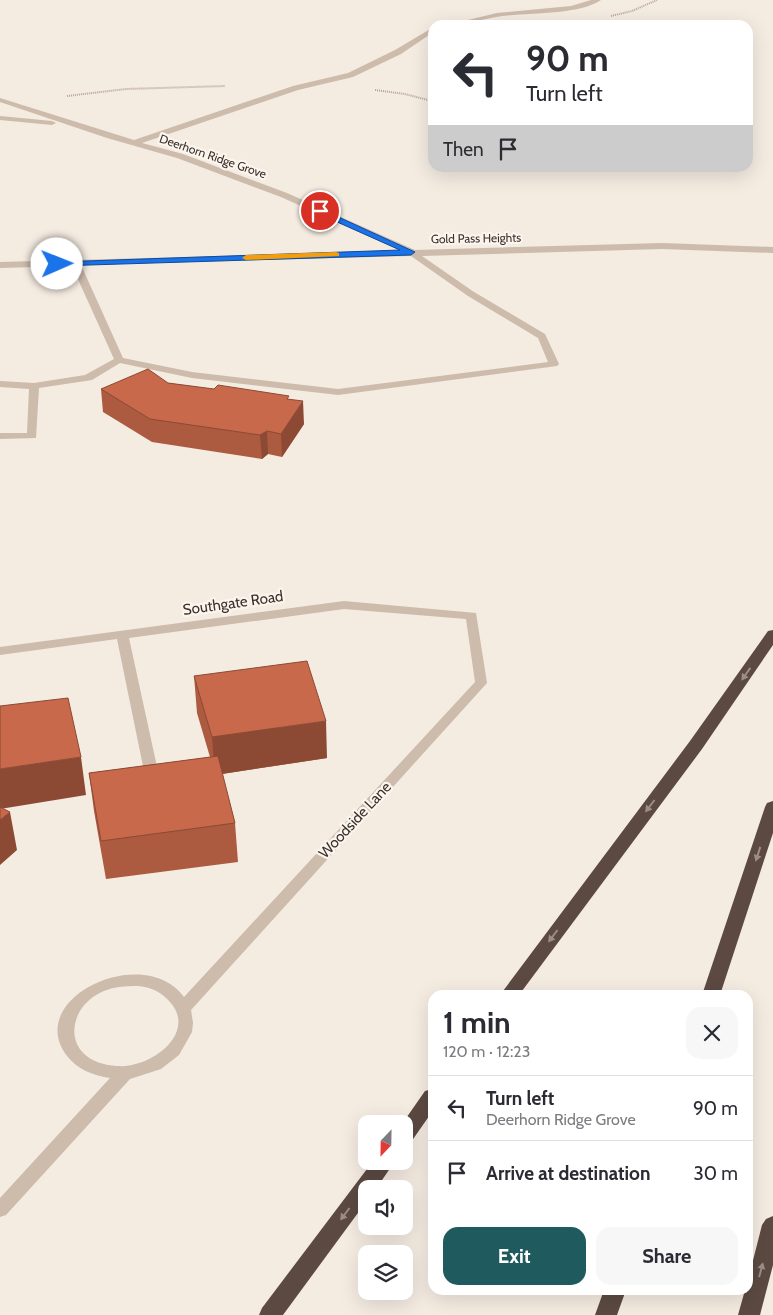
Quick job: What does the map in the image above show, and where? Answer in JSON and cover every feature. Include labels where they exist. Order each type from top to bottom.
[{"type":"highway","points":[[513,990],[696,745],[773,634]]},
{"type":"highway","points":[[713,990],[773,807]]},
{"type":"highway","points":[[413,1124],[428,1103]]},
{"type":"highway","points":[[270,1315],[378,1170]]},
{"type":"highway","points":[[749,1315],[773,1225]]},
{"type":"highway","points":[[606,1315],[613,1295]]},
{"type":"street","points":[[474,20],[497,15],[572,8],[598,0]]},
{"type":"street","points":[[134,143],[296,88],[350,75],[398,52],[428,33]]},
{"type":"street","name":"Deerhorn Ridge Grove","points":[[0,100],[75,125],[180,156],[284,195],[411,252]]},
{"type":"street","points":[[0,118],[75,125]]},
{"type":"street","name":"Gold Pass Heights","points":[[0,265],[662,246],[773,250]]},
{"type":"street","points":[[0,384],[34,386],[88,378],[119,360],[192,375],[338,392],[554,364],[542,336],[471,294],[411,252]]},
{"type":"street","points":[[76,264],[119,360]]},
{"type":"street","points":[[0,436],[32,436],[34,386]]},
{"type":"street","name":"Southgate Road","points":[[0,651],[344,605],[472,616]]},
{"type":"street","name":"Woodside Lane","points":[[184,1007],[481,683],[472,616]]},
{"type":"street","points":[[122,634],[152,776]]},
{"type":"street","points":[[120,981],[139,981],[157,984],[173,995],[184,1007],[187,1020],[184,1037],[180,1044],[166,1059],[147,1069],[124,1074],[109,1073],[87,1067],[73,1054],[65,1036],[67,1020],[76,1004],[88,993],[107,984],[120,981]]},
{"type":"street","points":[[0,1210],[124,1074]]},
{"type":"building","points":[[148,369],[168,383],[214,389],[218,385],[289,396],[287,399],[303,401],[281,434],[267,431],[260,435],[150,419],[101,389]]},
{"type":"building","points":[[307,661],[326,721],[212,737],[194,676]]},
{"type":"building","points":[[68,698],[81,757],[0,769],[0,706]]},
{"type":"building","points":[[218,756],[235,823],[101,841],[89,773]]},
{"type":"building","points":[[0,807],[10,812],[0,820]]},
{"type":"slow traffic","points":[[246,258],[336,255]]},
{"type":"route","points":[[57,264],[411,252],[320,211]]}]
